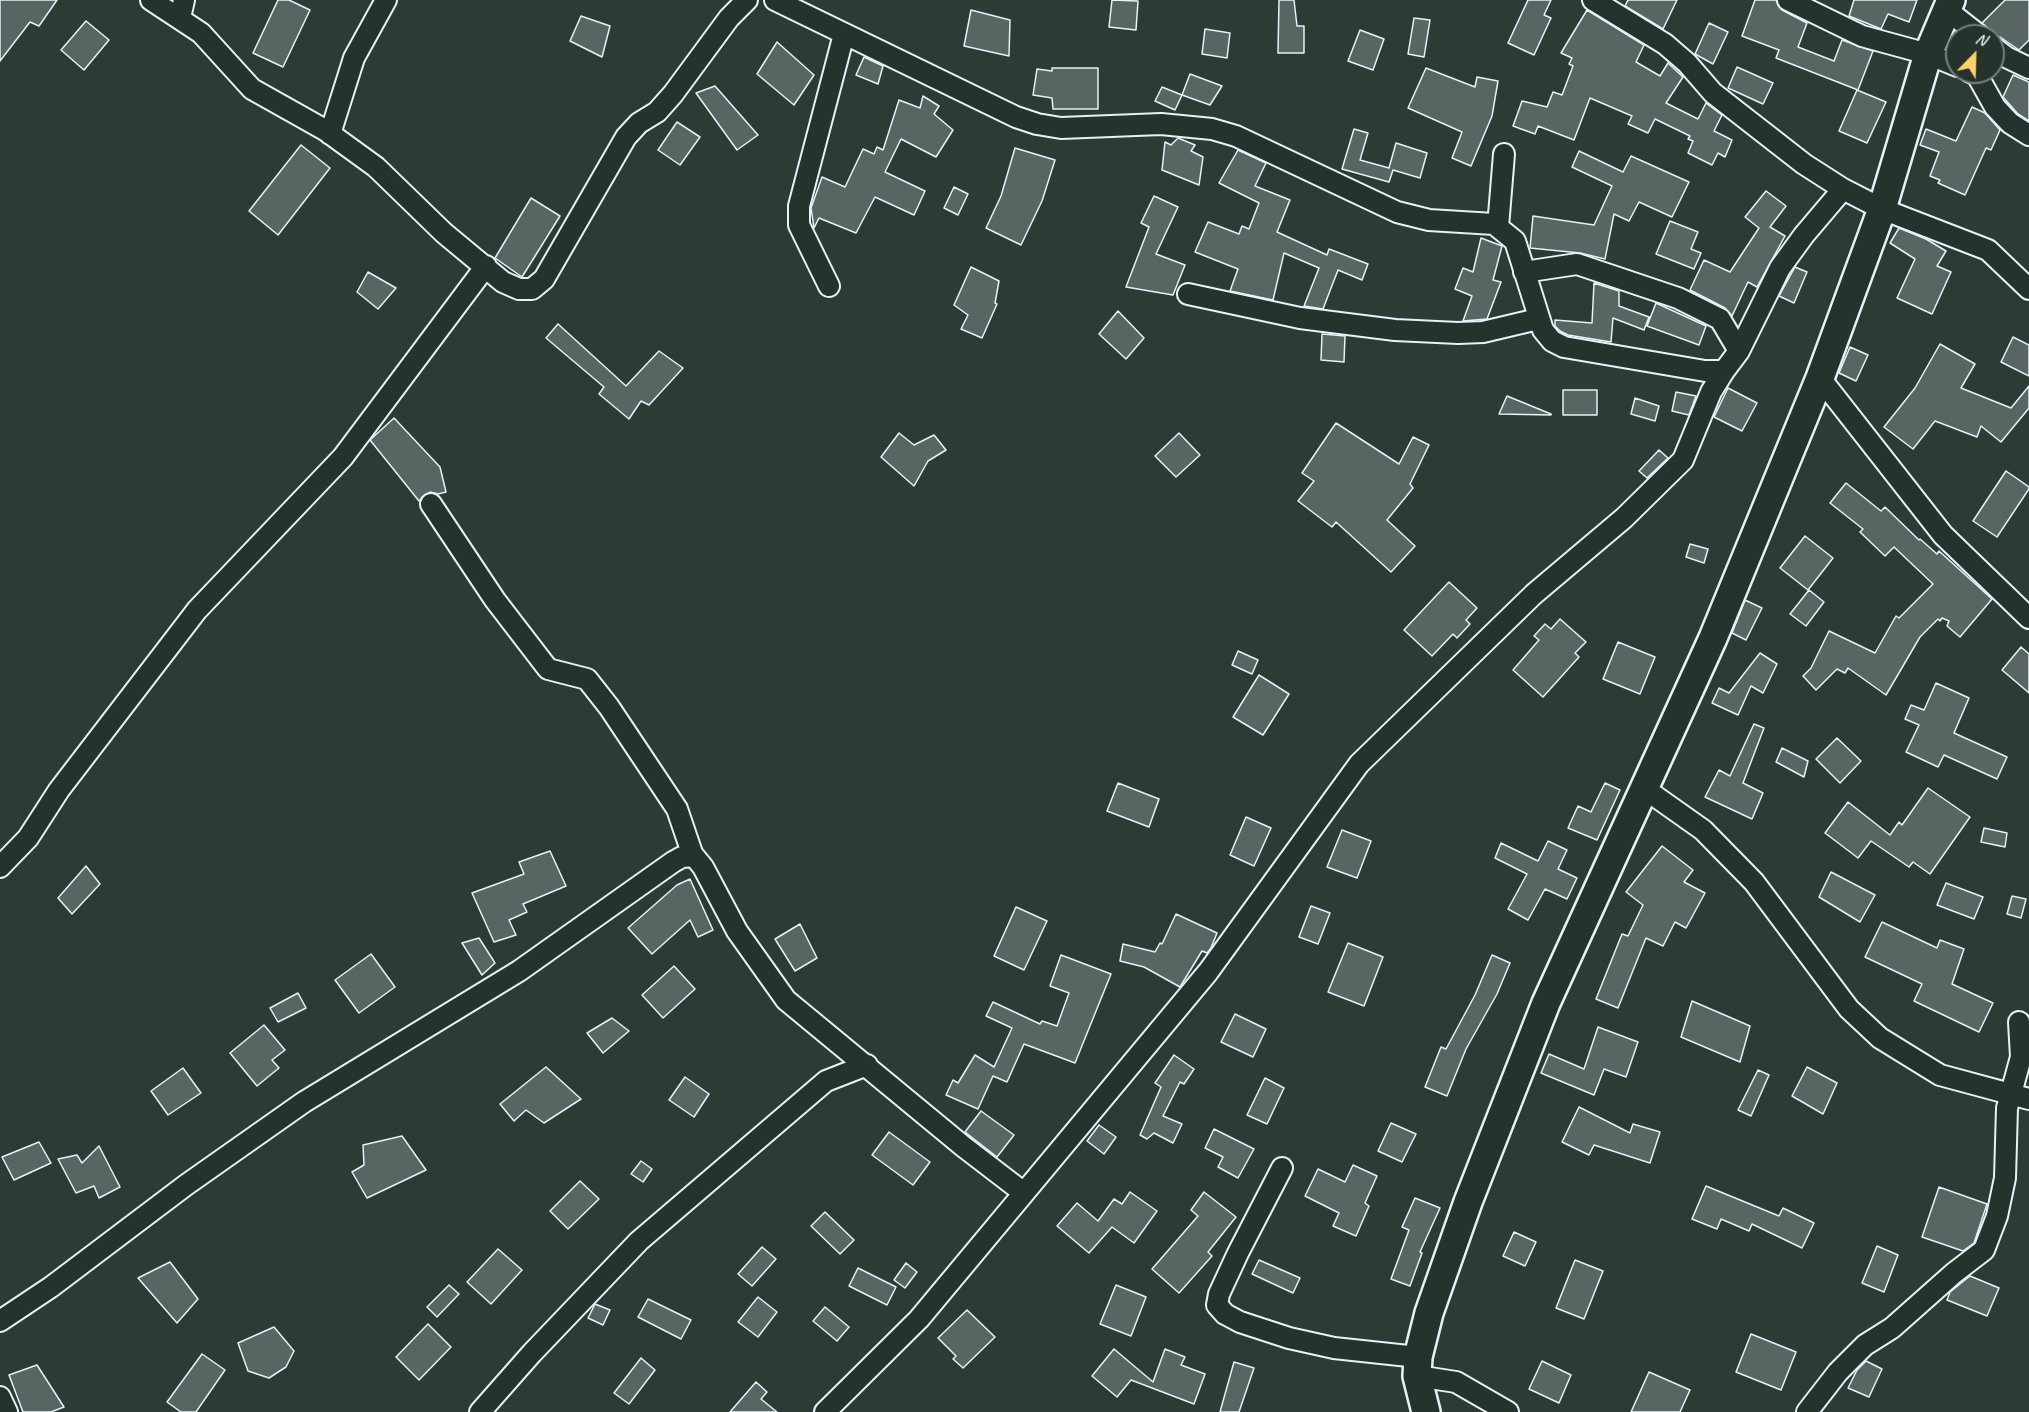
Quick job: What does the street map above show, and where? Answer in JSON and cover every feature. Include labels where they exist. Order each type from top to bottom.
[{"type":"street","points":[[151,0],[182,9],[252,89],[330,134],[376,167],[444,233],[503,282],[519,289],[532,289],[544,279],[626,137],[665,103],[729,18],[747,0]]},
{"type":"street","points":[[330,134],[354,58],[386,0]]},
{"type":"street","points":[[775,0],[1016,117],[1037,124],[1061,128],[1161,124],[1212,129],[1236,136],[1397,212],[1429,220],[1482,222],[1498,227],[1515,241],[1538,319],[1552,341],[1564,347],[1705,371],[1724,371]]},
{"type":"street","points":[[1593,0],[1665,44],[1732,109],[1804,164],[1843,189],[1882,209],[1988,250],[2029,289]]},
{"type":"street","points":[[1788,0],[1862,36],[1928,54],[1945,61]]},
{"type":"street","points":[[1426,1412],[1417,1366],[1429,1313],[1502,1108],[1546,1003],[1713,638],[1820,378],[1882,209],[1928,54],[1949,5],[1968,24]]},
{"type":"street","points":[[829,286],[799,225],[799,206],[844,34]]},
{"type":"street","points":[[2005,56],[2029,68]]},
{"type":"street","points":[[1982,84],[1995,107],[2010,123],[2029,135]]},
{"type":"street","points":[[1498,227],[1504,154]]},
{"type":"street","points":[[825,1412],[919,1319],[1208,972],[1359,764],[1534,594],[1624,518],[1683,460],[1712,392],[1739,351],[1780,268],[1804,235],[1843,189]]},
{"type":"street","points":[[1524,273],[1577,264],[1678,298],[1720,319],[1739,351]]},
{"type":"street","points":[[0,867],[28,838],[59,790],[197,610],[343,457],[486,266]]},
{"type":"street","points":[[1188,294],[1300,318],[1395,330],[1483,332],[1538,319]]},
{"type":"street","points":[[1820,378],[1943,535],[2029,618]]},
{"type":"street","points":[[431,504],[495,600],[548,669],[587,678],[609,707],[677,809],[693,856],[703,867],[737,931],[786,999],[964,1147],[1024,1193]]},
{"type":"street","points":[[1645,789],[1703,830],[1754,882],[1849,1009],[1880,1038],[1941,1075],[2020,1097]]},
{"type":"street","points":[[0,1321],[51,1287],[186,1185],[304,1102],[519,970],[682,857],[693,856]]},
{"type":"street","points":[[1807,1412],[1838,1372],[1864,1345],[1892,1328],[1954,1273],[1984,1250],[1997,1215],[2006,1178],[2007,1108],[2020,1097],[2019,1022]]},
{"type":"street","points":[[480,1412],[532,1353],[639,1241],[826,1081],[867,1065]]},
{"type":"street","points":[[1282,1168],[1238,1253],[1216,1305],[1225,1314],[1240,1322],[1289,1338],[1417,1366],[1456,1382],[1508,1412]]},
{"type":"street","points":[[0,1397],[7,1412]]},
{"type":"building","points":[[0,0],[57,0],[39,26],[30,22],[0,61]]},
{"type":"building","points":[[278,0],[289,0],[310,10],[283,67],[253,53]]},
{"type":"building","points":[[1112,0],[1138,1],[1136,30],[1109,27]]},
{"type":"building","points":[[1279,0],[1294,0],[1297,26],[1304,26],[1304,53],[1278,53]]},
{"type":"building","points":[[1528,0],[1551,0],[1544,15],[1551,18],[1534,55],[1508,43]]},
{"type":"building","points":[[1628,0],[1677,0],[1663,29],[1625,6]]},
{"type":"building","points":[[1755,0],[1776,0],[1782,10],[1807,23],[1798,47],[1834,61],[1842,40],[1873,51],[1858,90],[1776,58],[1779,50],[1742,36]]},
{"type":"building","points":[[1854,0],[1917,0],[1909,22],[1888,14],[1881,29],[1849,16]]},
{"type":"building","points":[[2005,0],[2029,0],[2029,40],[2019,50],[2005,40],[2005,24],[1982,23]]},
{"type":"building","points":[[971,10],[1010,20],[1009,56],[964,46]]},
{"type":"building","points":[[1587,10],[1644,45],[1636,62],[1660,76],[1668,63],[1683,77],[1666,103],[1698,119],[1706,103],[1722,115],[1714,131],[1732,140],[1725,157],[1718,153],[1712,165],[1688,153],[1693,141],[1688,139],[1690,136],[1655,119],[1648,133],[1628,124],[1632,116],[1590,98],[1574,140],[1538,126],[1535,134],[1513,126],[1522,101],[1547,107],[1553,92],[1562,95],[1573,66],[1569,64],[1572,58],[1561,53]]},
{"type":"building","points":[[581,16],[610,26],[602,57],[570,41]]},
{"type":"building","points":[[1414,18],[1430,20],[1424,57],[1408,54]]},
{"type":"building","points":[[86,21],[109,40],[84,70],[61,50]]},
{"type":"building","points":[[1709,23],[1728,32],[1713,64],[1695,54]]},
{"type":"building","points":[[1205,29],[1230,33],[1227,58],[1202,54]]},
{"type":"building","points":[[1360,30],[1384,39],[1373,70],[1348,61]]},
{"type":"building","points":[[777,42],[814,75],[794,105],[757,74]]},
{"type":"building","points":[[864,57],[883,66],[878,84],[856,75]]},
{"type":"building","points":[[1737,67],[1773,83],[1763,104],[1728,88]]},
{"type":"building","points":[[1052,68],[1098,68],[1098,109],[1053,109],[1052,98],[1033,95],[1037,69],[1052,71]]},
{"type":"building","points":[[1426,68],[1475,87],[1477,77],[1498,81],[1492,116],[1471,166],[1452,158],[1462,132],[1408,108]]},
{"type":"building","points":[[1190,74],[1222,86],[1210,105],[1182,95]]},
{"type":"building","points":[[2013,75],[2029,82],[2029,121],[2018,114],[2003,97]]},
{"type":"building","points":[[715,86],[758,135],[737,150],[696,93]]},
{"type":"building","points":[[1162,87],[1182,95],[1175,110],[1155,101]]},
{"type":"building","points":[[1857,90],[1886,102],[1867,143],[1839,131]]},
{"type":"building","points":[[923,96],[939,106],[934,114],[953,130],[936,157],[901,139],[885,172],[925,191],[914,215],[875,197],[856,233],[819,218],[814,228],[811,208],[822,177],[845,187],[863,149],[874,154],[877,147],[883,150],[899,100],[920,108]]},
{"type":"building","points":[[1972,107],[1985,113],[2000,130],[1991,150],[1986,148],[1965,195],[1938,183],[1940,180],[1930,176],[1939,152],[1920,145],[1926,129],[1956,141]]},
{"type":"building","points":[[677,122],[700,137],[680,165],[658,150]]},
{"type":"building","points":[[1354,129],[1368,133],[1360,160],[1389,168],[1396,143],[1427,153],[1420,178],[1393,170],[1389,182],[1342,169]]},
{"type":"building","points":[[1178,138],[1195,145],[1191,151],[1203,157],[1199,185],[1162,170],[1165,142],[1171,145]]},
{"type":"building","points":[[301,145],[330,168],[278,235],[249,211]]},
{"type":"building","points":[[1015,148],[1055,160],[1042,201],[1021,245],[986,228],[1001,196]]},
{"type":"building","points":[[1238,150],[1266,163],[1255,186],[1290,200],[1277,232],[1327,255],[1329,249],[1368,264],[1362,280],[1338,270],[1323,309],[1304,306],[1319,268],[1284,253],[1273,300],[1230,291],[1238,269],[1195,252],[1208,222],[1239,234],[1242,226],[1249,229],[1259,203],[1219,183]]},
{"type":"building","points":[[1579,151],[1623,172],[1631,156],[1689,182],[1672,217],[1639,202],[1629,221],[1614,214],[1605,259],[1580,253],[1530,248],[1533,216],[1594,225],[1612,186],[1572,167]]},
{"type":"building","points":[[954,187],[968,194],[958,215],[944,208]]},
{"type":"building","points":[[1766,191],[1786,206],[1770,227],[1785,236],[1757,287],[1748,282],[1732,316],[1725,308],[1690,290],[1704,260],[1730,272],[1759,228],[1745,217]]},
{"type":"building","points":[[1154,196],[1178,207],[1156,254],[1185,265],[1173,295],[1126,287],[1149,227],[1141,223]]},
{"type":"building","points":[[531,198],[560,216],[522,277],[495,258]]},
{"type":"building","points":[[1670,221],[1698,232],[1691,249],[1701,253],[1694,269],[1656,254]]},
{"type":"building","points":[[1899,228],[1926,239],[1946,251],[1937,266],[1951,272],[1932,314],[1897,298],[1915,259],[1890,243]]},
{"type":"building","points":[[1481,238],[1502,246],[1493,280],[1501,282],[1487,319],[1463,321],[1472,296],[1455,289],[1463,268],[1473,272]]},
{"type":"building","points":[[971,267],[999,281],[995,303],[997,304],[982,338],[961,329],[968,315],[954,305]]},
{"type":"building","points":[[1795,267],[1807,272],[1794,303],[1779,296]]},
{"type":"building","points":[[368,272],[396,288],[378,309],[357,292]]},
{"type":"building","points":[[1594,283],[1619,291],[1619,306],[1649,317],[1644,330],[1613,318],[1611,342],[1568,335],[1560,331],[1555,326],[1555,320],[1592,323]]},
{"type":"building","points":[[1656,303],[1706,326],[1699,345],[1647,326]]},
{"type":"building","points":[[1118,311],[1144,338],[1126,359],[1099,334]]},
{"type":"building","points":[[558,324],[626,386],[659,351],[683,368],[649,405],[641,401],[629,419],[599,394],[604,387],[546,338]]},
{"type":"building","points":[[1322,334],[1345,336],[1344,362],[1321,360]]},
{"type":"building","points":[[2013,337],[2029,345],[2029,376],[2001,362]]},
{"type":"building","points":[[1940,344],[1975,364],[1961,388],[2011,408],[2029,386],[2029,408],[2001,442],[1981,426],[1977,437],[1935,421],[1913,449],[1884,427],[1915,388]]},
{"type":"building","points":[[1850,347],[1868,355],[1856,381],[1839,373]]},
{"type":"building","points":[[1728,388],[1757,403],[1742,431],[1714,417]]},
{"type":"building","points":[[1563,390],[1597,390],[1597,415],[1563,415]]},
{"type":"building","points":[[1676,392],[1696,396],[1689,415],[1672,411]]},
{"type":"building","points":[[1507,396],[1551,414],[1551,415],[1499,414]]},
{"type":"building","points":[[1635,398],[1659,406],[1655,421],[1631,414]]},
{"type":"building","points":[[394,418],[440,467],[446,492],[438,494],[430,492],[419,501],[370,440]]},
{"type":"building","points":[[1336,423],[1399,464],[1413,437],[1429,445],[1410,484],[1413,488],[1387,520],[1415,546],[1391,572],[1336,522],[1332,527],[1298,501],[1314,481],[1302,473]]},
{"type":"building","points":[[899,433],[914,445],[934,435],[946,450],[928,461],[914,486],[881,457]]},
{"type":"building","points":[[1179,433],[1200,455],[1176,477],[1155,456]]},
{"type":"building","points":[[1659,450],[1668,458],[1647,478],[1639,471]]},
{"type":"building","points":[[2006,471],[2029,489],[1997,537],[1973,521]]},
{"type":"building","points":[[1846,483],[1881,511],[1885,507],[1919,540],[1937,554],[1939,551],[1992,599],[1960,637],[1947,626],[1949,621],[1938,619],[1920,637],[1886,695],[1848,668],[1845,673],[1837,669],[1816,690],[1803,676],[1811,668],[1829,631],[1875,653],[1896,616],[1899,618],[1933,584],[1894,547],[1885,556],[1860,532],[1863,529],[1830,503]]},
{"type":"building","points":[[1805,536],[1833,558],[1808,590],[1780,568]]},
{"type":"building","points":[[1690,544],[1708,549],[1704,563],[1686,557]]},
{"type":"building","points":[[1449,582],[1477,608],[1466,620],[1470,624],[1457,638],[1453,634],[1432,656],[1404,630]]},
{"type":"building","points":[[1809,590],[1824,602],[1806,626],[1790,614]]},
{"type":"building","points":[[1745,600],[1762,608],[1746,640],[1732,633]]},
{"type":"building","points":[[1560,619],[1586,642],[1575,653],[1579,657],[1543,697],[1513,670],[1539,640],[1534,636],[1545,624],[1551,629]]},
{"type":"building","points":[[1618,642],[1655,657],[1640,694],[1603,679]]},
{"type":"building","points":[[2021,647],[2029,654],[2029,693],[2002,670]]},
{"type":"building","points":[[1238,651],[1258,660],[1252,674],[1232,665]]},
{"type":"building","points":[[1760,653],[1777,664],[1763,693],[1751,686],[1738,715],[1712,703],[1719,688],[1729,693]]},
{"type":"building","points":[[1259,675],[1289,694],[1263,735],[1233,717]]},
{"type":"building","points":[[1936,683],[1969,698],[1954,733],[2007,757],[1997,779],[1944,755],[1938,767],[1906,752],[1919,725],[1905,719],[1911,705],[1924,710]]},
{"type":"building","points":[[1754,724],[1764,728],[1743,783],[1763,793],[1752,819],[1705,797],[1719,770],[1730,776]]},
{"type":"building","points":[[1837,738],[1861,761],[1840,783],[1816,759]]},
{"type":"building","points":[[1782,748],[1808,761],[1804,777],[1776,762]]},
{"type":"building","points":[[1118,783],[1159,799],[1149,827],[1107,811]]},
{"type":"building","points":[[1605,783],[1620,790],[1597,840],[1568,828],[1578,806],[1591,812]]},
{"type":"building","points":[[1928,788],[1970,817],[1930,874],[1913,862],[1909,867],[1871,841],[1858,858],[1825,833],[1848,802],[1890,835],[1899,822],[1902,825]]},
{"type":"building","points":[[1246,817],[1271,828],[1254,866],[1230,855]]},
{"type":"building","points":[[1984,828],[2007,833],[2005,847],[1981,842]]},
{"type":"building","points":[[1342,830],[1371,841],[1357,878],[1327,867]]},
{"type":"building","points":[[1548,841],[1567,850],[1558,869],[1577,878],[1567,899],[1545,889],[1528,920],[1508,909],[1527,874],[1495,858],[1501,843],[1538,861]]},
{"type":"building","points":[[1662,846],[1693,870],[1684,882],[1705,893],[1686,928],[1675,922],[1663,946],[1646,938],[1618,1008],[1596,999],[1622,934],[1628,936],[1643,905],[1626,892]]},
{"type":"building","points":[[550,851],[566,886],[523,904],[527,912],[509,920],[516,935],[494,942],[472,893],[524,874],[519,862]]},
{"type":"building","points":[[86,866],[100,884],[72,914],[58,898]]},
{"type":"building","points":[[1831,872],[1875,895],[1860,922],[1819,897]]},
{"type":"building","points":[[690,879],[713,930],[698,937],[690,920],[652,954],[628,928],[677,885]]},
{"type":"building","points":[[1946,883],[1983,897],[1974,919],[1937,905]]},
{"type":"building","points":[[2012,896],[2026,899],[2021,918],[2007,914]]},
{"type":"building","points":[[1311,906],[1330,913],[1318,944],[1299,937]]},
{"type":"building","points":[[1016,907],[1047,921],[1024,970],[994,956]]},
{"type":"building","points":[[1176,914],[1217,933],[1211,948],[1207,953],[1202,951],[1180,987],[1144,967],[1120,961],[1123,944],[1155,952],[1160,943],[1162,944]]},
{"type":"building","points":[[1882,922],[1937,948],[1940,940],[1964,949],[1952,984],[1993,1003],[1979,1032],[1914,1001],[1922,984],[1865,957]]},
{"type":"building","points":[[800,924],[817,958],[795,971],[775,939]]},
{"type":"building","points":[[479,938],[495,963],[482,975],[462,943]]},
{"type":"building","points":[[1348,943],[1383,957],[1364,1006],[1328,992]]},
{"type":"building","points":[[371,954],[395,987],[359,1013],[335,980]]},
{"type":"building","points":[[1061,955],[1111,974],[1075,1063],[1024,1044],[1007,1082],[993,1076],[978,1109],[946,1095],[953,1080],[958,1083],[975,1055],[994,1067],[1012,1028],[986,1016],[993,1002],[1040,1024],[1042,1021],[1057,1026],[1069,993],[1050,986]]},
{"type":"building","points":[[1492,955],[1510,963],[1497,994],[1466,1049],[1447,1096],[1425,1087],[1441,1047],[1446,1049],[1475,995]]},
{"type":"building","points":[[674,966],[695,989],[663,1018],[642,995]]},
{"type":"building","points":[[298,993],[306,1008],[278,1022],[270,1008]]},
{"type":"building","points":[[1692,1001],[1750,1026],[1740,1062],[1681,1037]]},
{"type":"building","points":[[1235,1014],[1266,1029],[1253,1057],[1221,1042]]},
{"type":"building","points":[[612,1018],[629,1031],[603,1053],[587,1033]]},
{"type":"building","points":[[264,1025],[285,1050],[272,1060],[279,1068],[257,1086],[230,1053]]},
{"type":"building","points":[[1598,1027],[1638,1042],[1626,1077],[1604,1069],[1594,1095],[1541,1073],[1549,1054],[1584,1069]]},
{"type":"building","points":[[1174,1055],[1194,1069],[1184,1084],[1180,1082],[1163,1116],[1182,1124],[1173,1143],[1154,1133],[1147,1139],[1140,1135],[1161,1087],[1155,1083]]},
{"type":"building","points":[[546,1067],[581,1099],[544,1123],[526,1110],[514,1121],[500,1104]]},
{"type":"building","points":[[1807,1067],[1837,1083],[1823,1114],[1792,1096]]},
{"type":"building","points":[[183,1068],[201,1093],[168,1115],[151,1091]]},
{"type":"building","points":[[1758,1070],[1769,1075],[1751,1116],[1738,1110]]},
{"type":"building","points":[[685,1077],[709,1094],[694,1117],[669,1100]]},
{"type":"building","points":[[1265,1078],[1284,1088],[1267,1124],[1247,1115]]},
{"type":"building","points":[[1579,1107],[1630,1133],[1633,1124],[1660,1132],[1650,1163],[1594,1145],[1589,1155],[1562,1142]]},
{"type":"building","points":[[981,1111],[1014,1135],[997,1157],[965,1132]]},
{"type":"building","points":[[1391,1123],[1416,1134],[1402,1162],[1378,1151]]},
{"type":"building","points":[[1099,1125],[1116,1137],[1104,1154],[1087,1141]]},
{"type":"building","points":[[1214,1129],[1254,1149],[1238,1178],[1218,1167],[1223,1157],[1205,1148]]},
{"type":"building","points":[[889,1132],[930,1162],[913,1185],[872,1155]]},
{"type":"building","points":[[402,1136],[426,1170],[367,1198],[352,1172],[364,1165],[363,1145]]},
{"type":"building","points":[[39,1142],[51,1163],[14,1180],[2,1157]]},
{"type":"building","points":[[99,1146],[120,1187],[99,1198],[94,1186],[76,1193],[58,1159],[77,1155],[82,1163]]},
{"type":"building","points":[[641,1161],[652,1169],[643,1182],[631,1174]]},
{"type":"building","points":[[1353,1165],[1377,1176],[1365,1203],[1369,1206],[1356,1236],[1333,1226],[1339,1213],[1305,1196],[1318,1169],[1345,1182]]},
{"type":"building","points":[[580,1181],[599,1199],[568,1229],[550,1211]]},
{"type":"building","points":[[1706,1186],[1779,1216],[1783,1208],[1814,1223],[1802,1248],[1752,1224],[1749,1231],[1721,1219],[1717,1229],[1692,1219]]},
{"type":"building","points":[[1939,1187],[1987,1204],[1974,1243],[1963,1251],[1922,1237]]},
{"type":"building","points":[[1130,1192],[1157,1211],[1134,1243],[1112,1227],[1089,1253],[1057,1226],[1077,1203],[1098,1221],[1114,1199],[1122,1204]]},
{"type":"building","points":[[1204,1192],[1236,1217],[1208,1252],[1212,1256],[1179,1293],[1152,1269],[1198,1216],[1191,1210]]},
{"type":"building","points":[[1415,1198],[1440,1208],[1420,1252],[1422,1253],[1410,1286],[1391,1279],[1409,1230],[1402,1227]]},
{"type":"building","points":[[825,1212],[854,1240],[840,1254],[811,1226]]},
{"type":"building","points":[[1514,1232],[1536,1242],[1525,1266],[1503,1256]]},
{"type":"building","points":[[1877,1246],[1898,1255],[1884,1292],[1862,1283]]},
{"type":"building","points":[[762,1247],[776,1259],[752,1286],[738,1274]]},
{"type":"building","points":[[498,1249],[522,1270],[491,1304],[467,1282]]},
{"type":"building","points":[[1259,1260],[1300,1278],[1293,1293],[1252,1274]]},
{"type":"building","points":[[1575,1260],[1603,1271],[1584,1319],[1556,1308]]},
{"type":"building","points":[[170,1262],[198,1299],[177,1323],[138,1278]]},
{"type":"building","points":[[906,1263],[917,1272],[905,1288],[894,1280]]},
{"type":"building","points":[[858,1268],[896,1287],[887,1305],[849,1286]]},
{"type":"building","points":[[1970,1276],[1999,1288],[1987,1316],[1947,1300],[1950,1292]]},
{"type":"building","points":[[449,1285],[459,1294],[437,1317],[427,1307]]},
{"type":"building","points":[[1116,1285],[1146,1297],[1131,1336],[1100,1324]]},
{"type":"building","points":[[758,1297],[777,1312],[758,1337],[738,1322]]},
{"type":"building","points":[[648,1299],[691,1320],[681,1339],[638,1317]]},
{"type":"building","points":[[595,1304],[610,1310],[603,1325],[588,1318]]},
{"type":"building","points":[[825,1307],[849,1327],[837,1341],[813,1321]]},
{"type":"building","points":[[967,1310],[995,1337],[963,1368],[953,1359],[956,1356],[938,1338]]},
{"type":"building","points":[[428,1324],[451,1347],[419,1380],[396,1357]]},
{"type":"building","points":[[274,1327],[294,1351],[286,1367],[269,1378],[248,1371],[238,1343]]},
{"type":"building","points":[[1751,1334],[1796,1352],[1781,1390],[1736,1372]]},
{"type":"building","points":[[1114,1349],[1153,1382],[1165,1349],[1185,1357],[1181,1365],[1205,1374],[1194,1404],[1131,1380],[1117,1397],[1092,1376]]},
{"type":"building","points":[[202,1354],[225,1370],[196,1412],[181,1412],[167,1402]]},
{"type":"building","points":[[641,1358],[655,1370],[629,1404],[614,1393]]},
{"type":"building","points":[[1542,1361],[1571,1375],[1559,1403],[1529,1389]]},
{"type":"building","points":[[1866,1361],[1882,1369],[1869,1397],[1848,1388],[1857,1370]]},
{"type":"building","points":[[1234,1362],[1254,1368],[1239,1412],[1220,1412]]},
{"type":"building","points":[[37,1365],[64,1407],[51,1412],[23,1412],[9,1375]]},
{"type":"building","points":[[1649,1372],[1690,1390],[1680,1412],[1631,1412]]},
{"type":"building","points":[[756,1382],[767,1392],[761,1399],[777,1412],[730,1412]]}]
